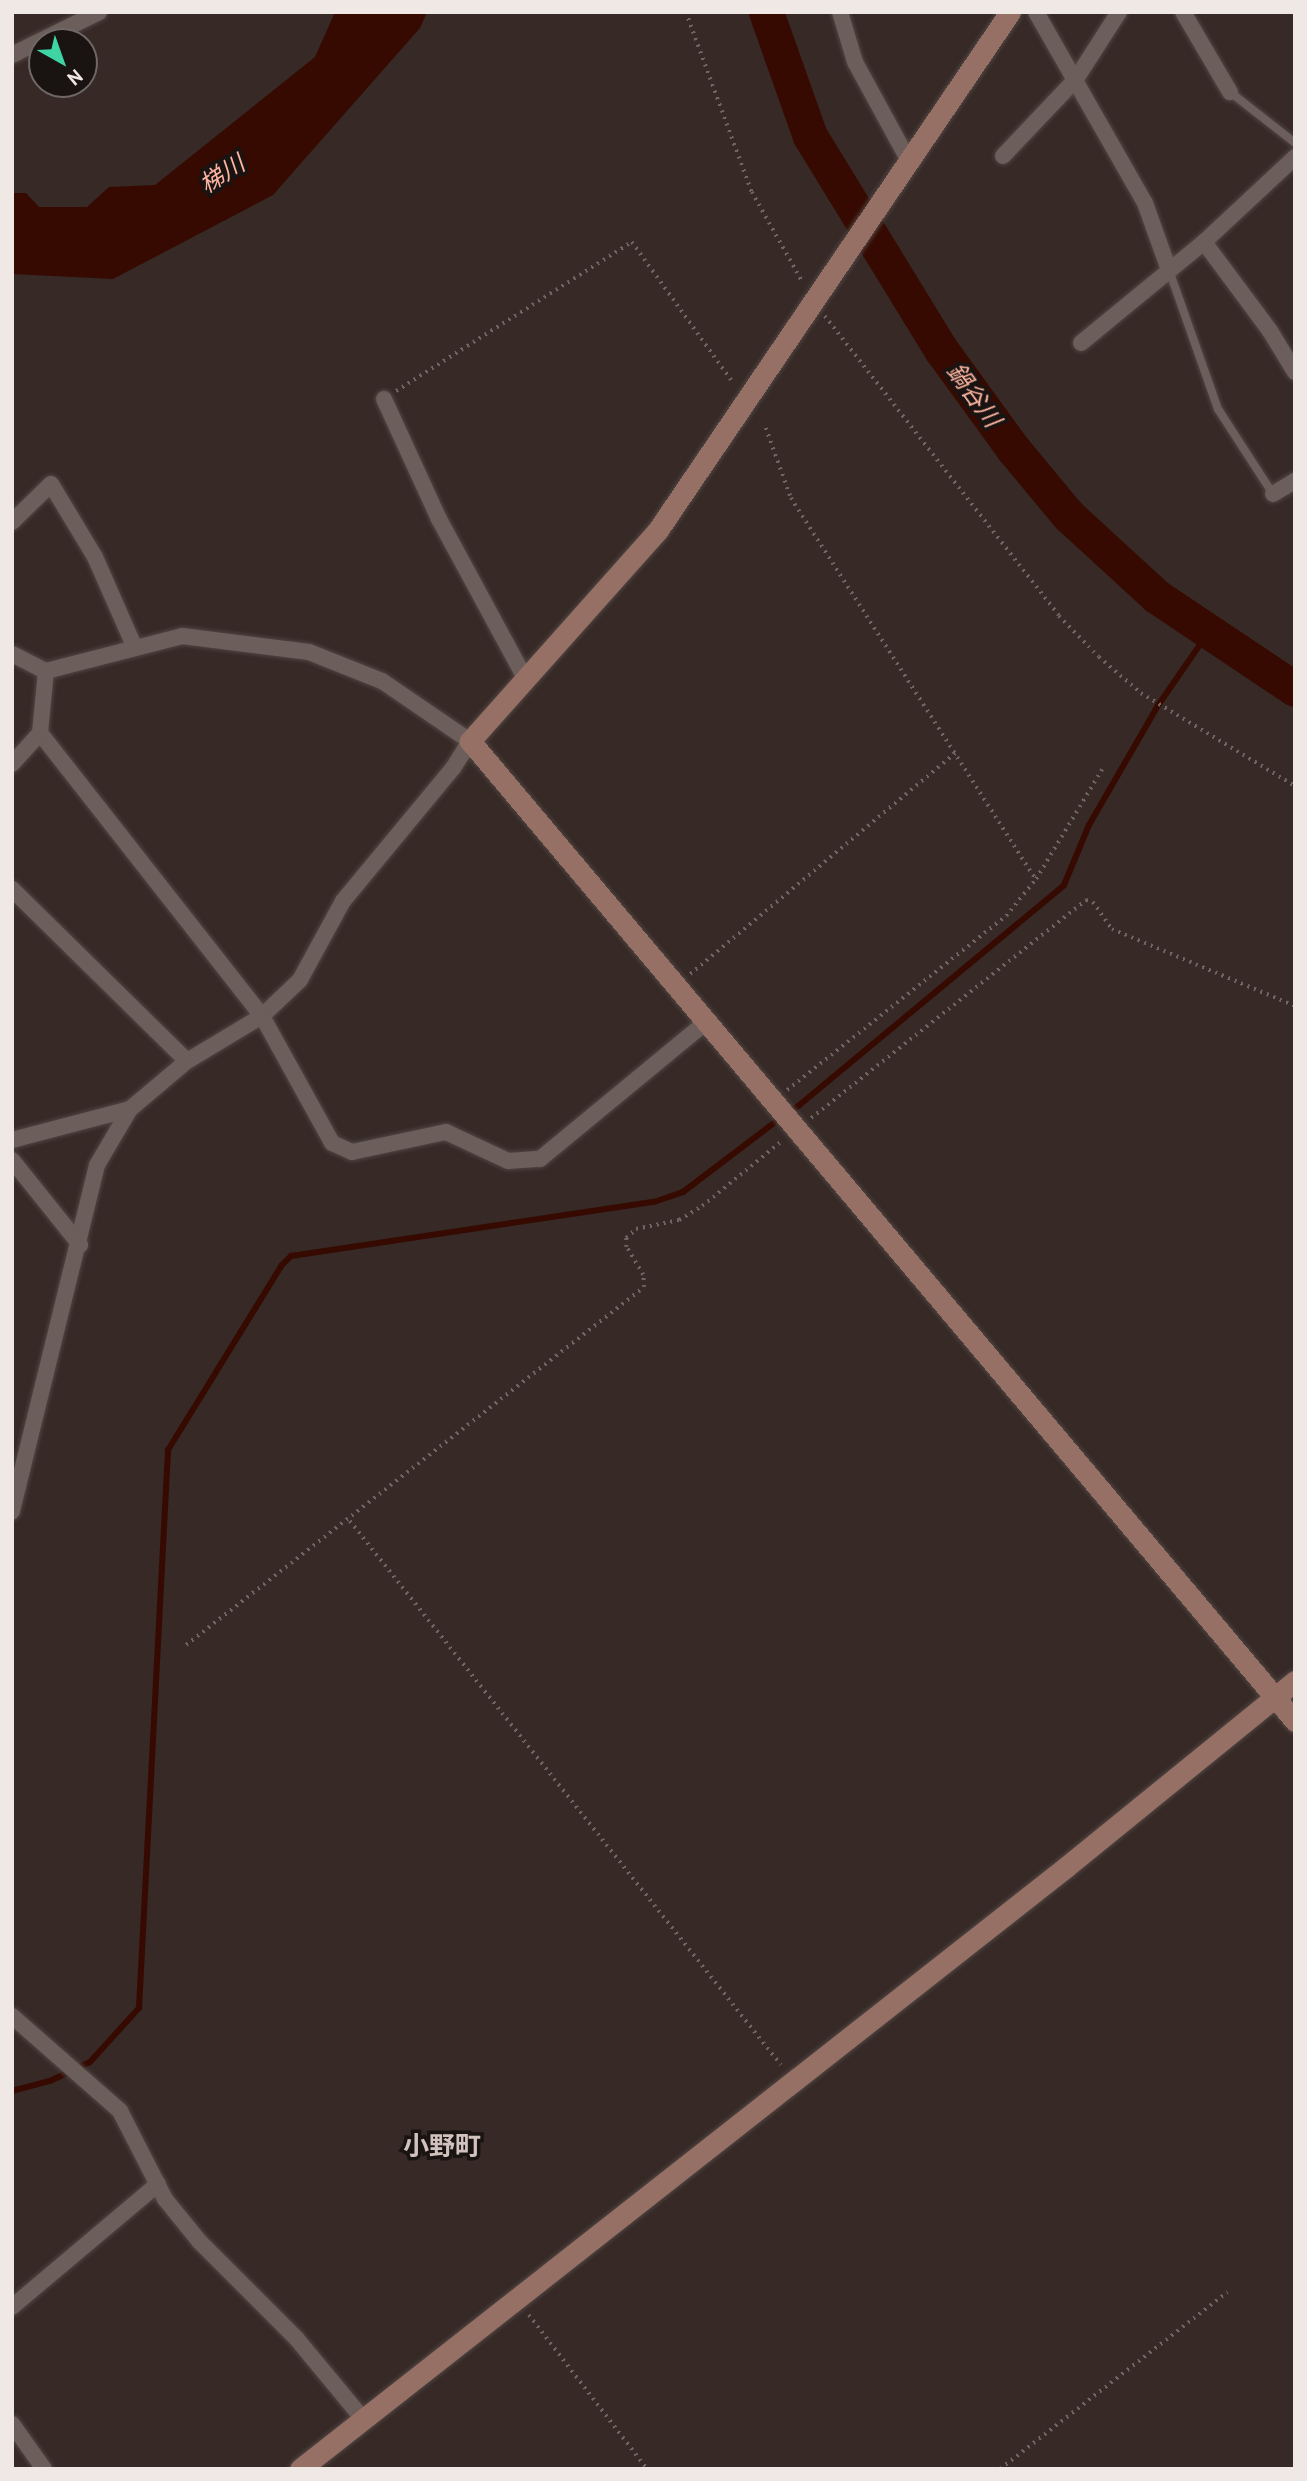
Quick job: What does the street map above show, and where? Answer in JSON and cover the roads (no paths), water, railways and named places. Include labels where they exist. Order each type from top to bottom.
[{"type":"street","points":[[12,55],[99,12]]},
{"type":"street","points":[[840,12],[855,62],[909,161]]},
{"type":"street","points":[[12,1513],[80,1245],[97,1165],[130,1109],[187,1061],[262,1016],[300,980],[343,901],[453,768],[470,741],[657,530],[816,301],[1010,12]]},
{"type":"street","points":[[1035,12],[1145,203],[1169,270]]},
{"type":"street","points":[[1003,156],[1076,79],[1119,12]]},
{"type":"street","points":[[1183,12],[1230,92]]},
{"type":"street","points":[[1081,343],[1204,242],[1295,157]]},
{"type":"street","points":[[1204,242],[1270,331],[1295,372]]},
{"type":"street","points":[[384,399],[439,519],[526,680]]},
{"type":"street","points":[[1273,494],[1295,481]]},
{"type":"street","points":[[12,522],[51,484],[95,556],[135,648]]},
{"type":"street","points":[[12,654],[47,671],[182,636],[309,652],[382,681],[470,741],[674,987],[1295,1721]]},
{"type":"street","points":[[12,764],[40,733],[47,671]]},
{"type":"street","points":[[40,733],[262,1016],[332,1143],[352,1152],[446,1132],[508,1161],[540,1160],[705,1023]]},
{"type":"street","points":[[12,889],[187,1061]]},
{"type":"street","points":[[12,1140],[130,1109]]},
{"type":"street","points":[[12,1160],[80,1245]]},
{"type":"street","points":[[300,2469],[794,2082],[1295,1681]]},
{"type":"street","points":[[12,2016],[120,2111],[158,2184],[200,2242],[296,2338],[363,2419]]},
{"type":"street","points":[[12,2308],[158,2184]]},
{"type":"street","points":[[12,2424],[44,2469]]},
{"type":"lane","points":[[1230,92],[1295,143]]},
{"type":"lane","points":[[1169,270],[1218,409],[1273,494]]},
{"type":"water","name":"梯川","points":[[335,12],[427,12],[420,28],[273,195],[113,279],[12,274],[12,193],[26,193],[39,207],[87,207],[109,187],[155,185],[315,57]]},
{"type":"waterway","name":"鍋谷川","points":[[766,12],[810,136],[942,351],[1014,450],[1068,515],[1156,596],[1295,689]]},
{"type":"waterway","points":[[797,1107],[1064,885],[1089,825],[1159,704],[1208,633]]},
{"type":"waterway","points":[[12,2091],[50,2081],[90,2062],[139,2008],[168,1450],[282,1265],[291,1256],[654,1202],[683,1192],[774,1123]]},
{"type":"district","name":"小野町","points":[[442,2146]]}]
